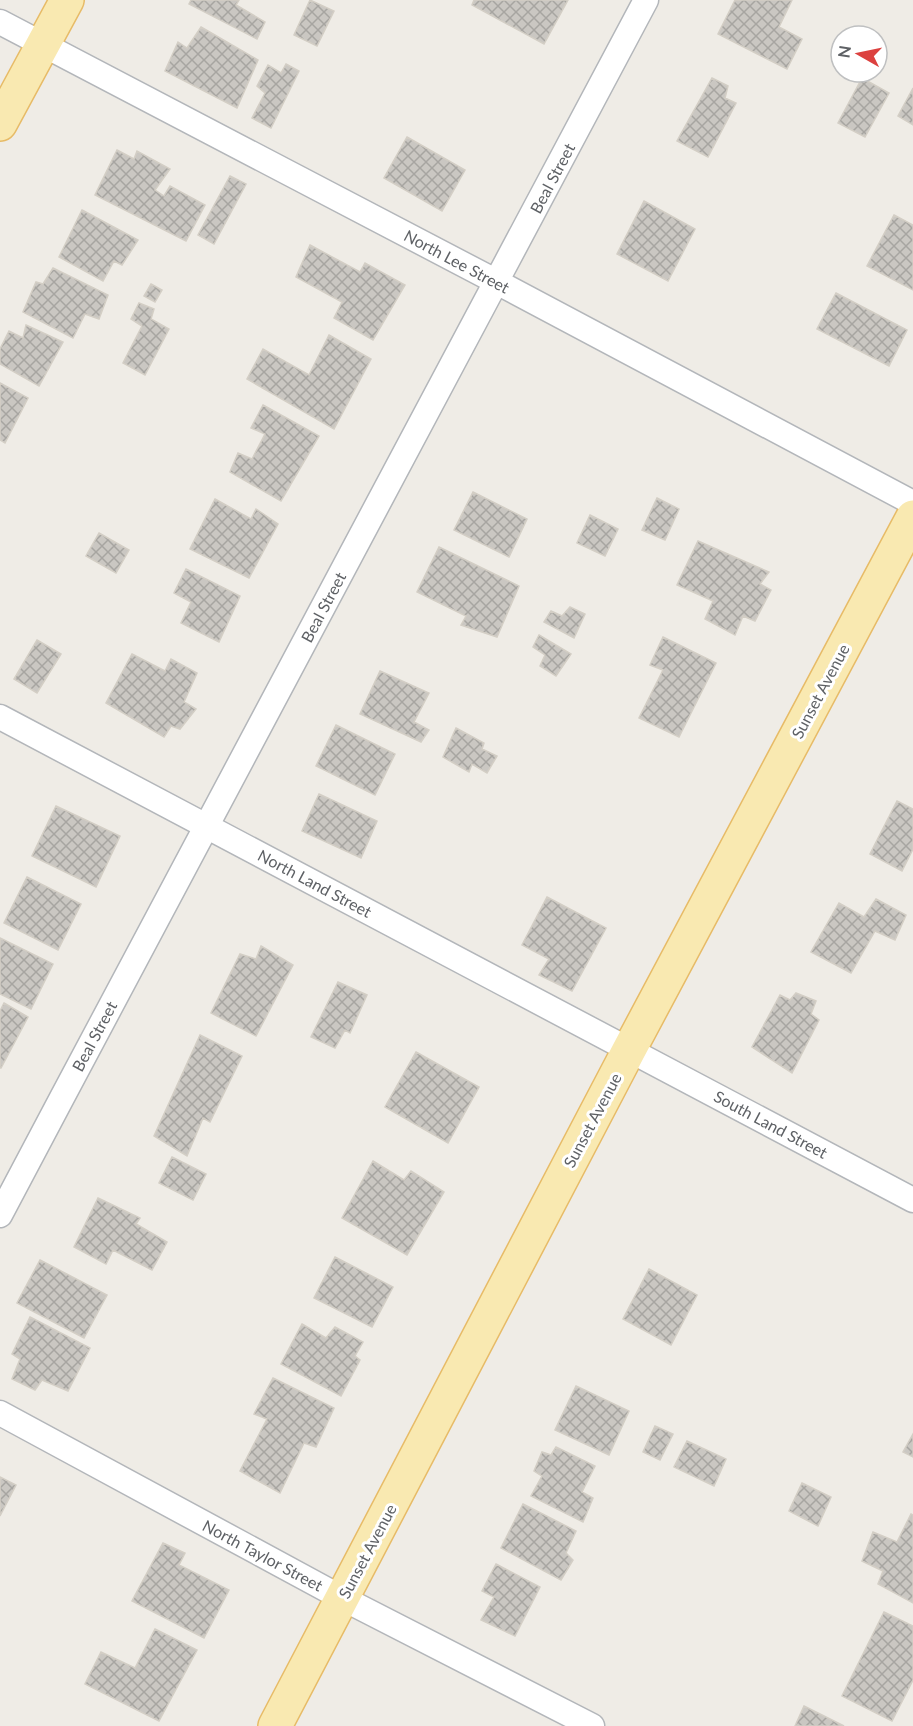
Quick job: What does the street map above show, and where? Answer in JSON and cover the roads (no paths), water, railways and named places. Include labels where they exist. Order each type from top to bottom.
[{"type":"main road","points":[[0,124],[67,0]]},
{"type":"main road","name":"Sunset Avenue","points":[[275,1726],[629,1050],[913,517]]},
{"type":"street","name":"Beal Street","points":[[0,1215],[646,0]]},
{"type":"street","name":"North Lee Street","points":[[0,22],[913,503]]},
{"type":"street","name":"North Land Street","points":[[0,717],[629,1050]]},
{"type":"street","name":"South Land Street","points":[[629,1050],[913,1200]]},
{"type":"street","name":"North Taylor Street","points":[[0,1413],[342,1598],[592,1726]]}]
